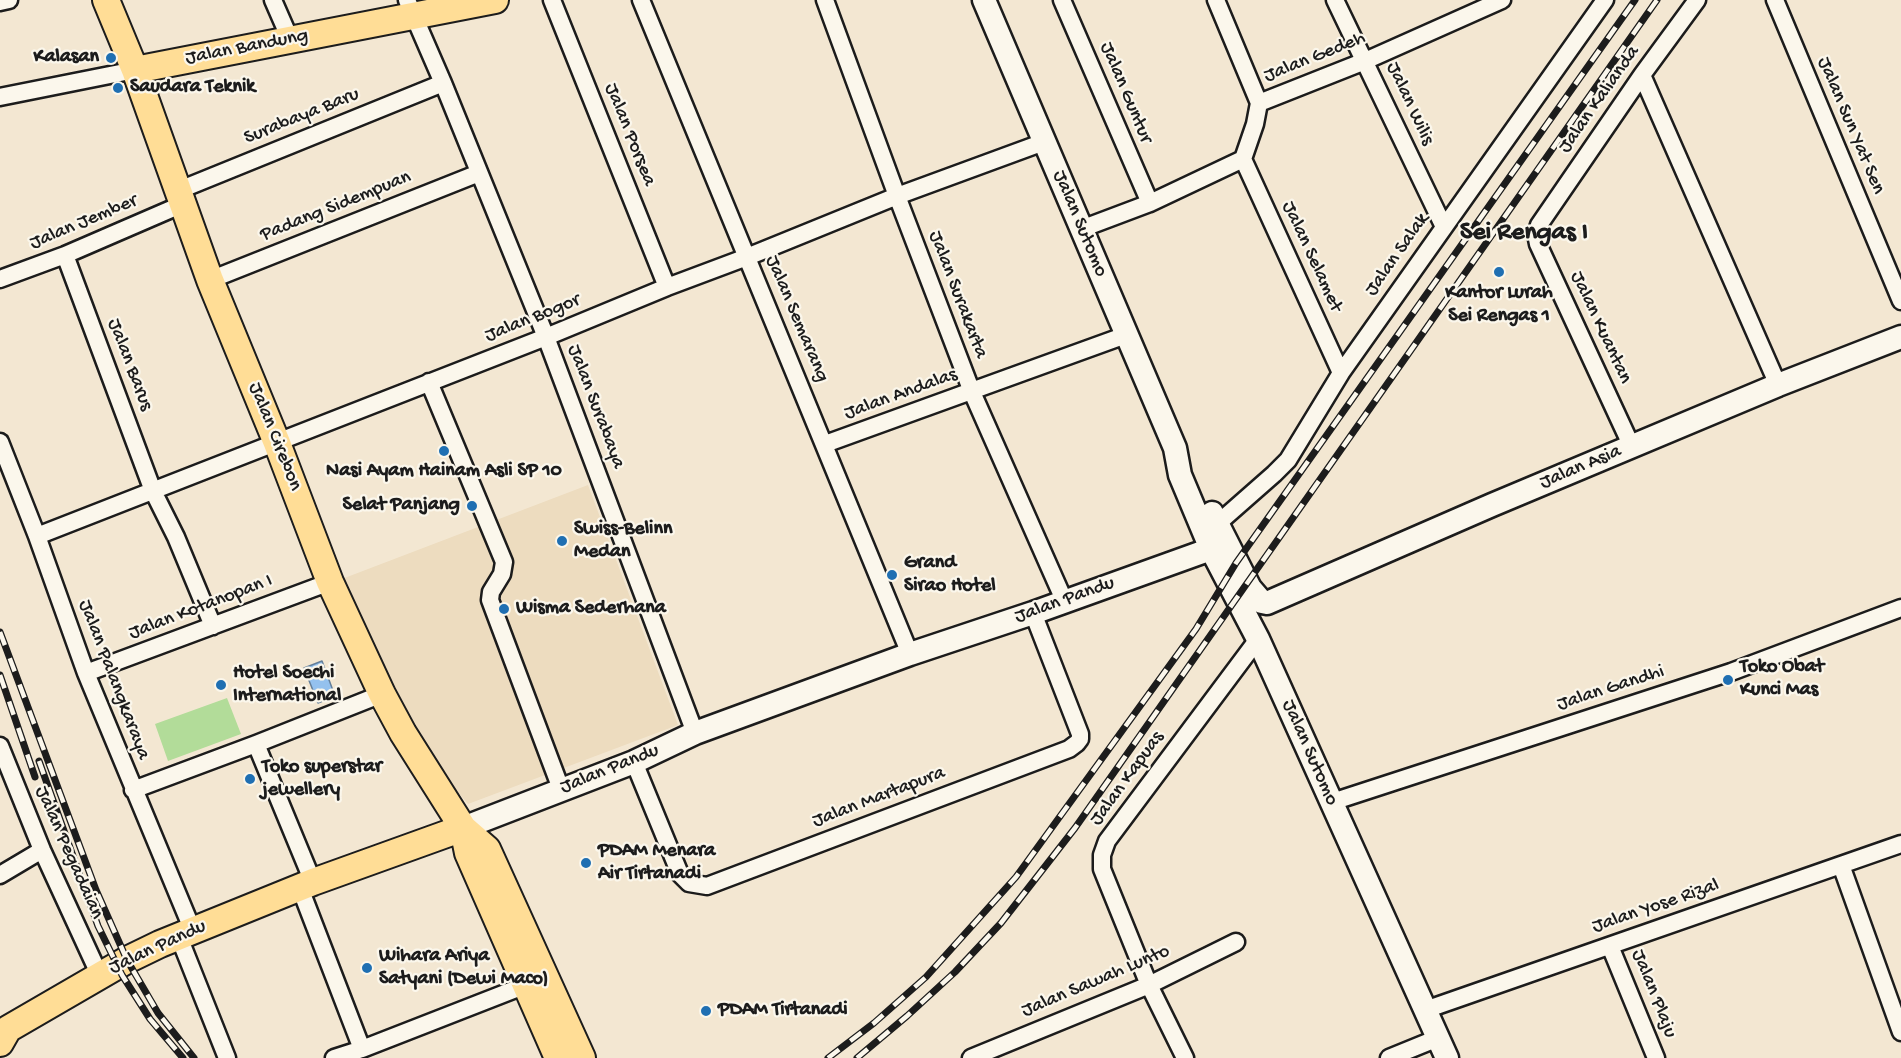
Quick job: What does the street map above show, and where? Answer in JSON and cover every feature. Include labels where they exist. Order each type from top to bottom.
[{"type":"main road","name":"Jalan Cirebon","points":[[106,0],[135,70],[210,280],[277,443],[330,582],[382,694],[403,733],[463,828],[487,849],[582,1058]]},
{"type":"main road","name":"Jalan Bandung","points":[[135,70],[290,39],[410,8],[495,0]]},
{"type":"main road","name":"Jalan Sutomo","points":[[984,0],[1174,448],[1195,470],[1217,538],[1258,639],[1442,1048]]},
{"type":"main road","name":"Jalan Asia","points":[[1263,602],[1276,600],[1492,505],[1901,336]]},
{"type":"main road","name":"Jalan Sutomo","points":[[1217,538],[1250,588],[1263,602]]},
{"type":"main road","name":"Jalan Pandu","points":[[3,1034],[127,960],[186,934],[306,885],[634,762],[695,733],[910,654],[1033,613],[1217,538]]},
{"type":"main road","points":[[463,828],[468,853],[558,1058]]},
{"type":"street","points":[[0,2],[9,0]]},
{"type":"street","points":[[273,0],[290,39]]},
{"type":"street","name":"Jalan Porsea","points":[[552,0],[667,286]]},
{"type":"street","name":"Jalan Semarang","points":[[641,0],[910,654]]},
{"type":"street","name":"Jalan Surakarta","points":[[825,0],[972,392],[1064,600]]},
{"type":"street","name":"Jalan Guntur","points":[[1062,0],[1150,203]]},
{"type":"street","points":[[1216,0],[1259,103]]},
{"type":"street","name":"Jalan Wilis","points":[[1335,0],[1444,227]]},
{"type":"street","name":"Jalan Gedeh","points":[[1243,159],[1255,124],[1259,103],[1365,60],[1476,5],[1502,0]]},
{"type":"street","name":"Jalan Salak","points":[[1217,538],[1288,460],[1341,373],[1605,0]]},
{"type":"street","name":"Jalan Kalianda","points":[[1539,225],[1696,0]]},
{"type":"street","name":"Jalan Sun Yat Sen","points":[[1774,0],[1901,300]]},
{"type":"street","name":"Jalan Surabaya","points":[[410,8],[443,83],[546,337],[695,733]]},
{"type":"street","name":"Jalan Bandung","points":[[0,98],[135,70]]},
{"type":"street","points":[[1642,75],[1778,385]]},
{"type":"street","name":"Surabaya Baru","points":[[180,197],[443,83]]},
{"type":"street","name":"Jalan Bogor","points":[[37,536],[546,337],[667,286],[747,257],[897,196],[1044,142]]},
{"type":"street","points":[[1081,229],[1150,203],[1243,159]]},
{"type":"street","name":"Jalan Selamet","points":[[1243,159],[1341,373]]},
{"type":"street","name":"Padang Sidempuan","points":[[210,280],[478,173]]},
{"type":"street","name":"Jalan Jember","points":[[0,279],[65,255],[180,197]]},
{"type":"street","name":"Jalan Kuantan","points":[[1539,225],[1536,234],[1538,244],[1632,447]]},
{"type":"street","name":"Jalan Barus","points":[[65,255],[153,491],[176,537],[213,626]]},
{"type":"street","name":"Jalan Andalas","points":[[825,444],[1126,335]]},
{"type":"street","points":[[429,382],[504,562],[502,574],[491,592],[490,600],[561,789]]},
{"type":"street","name":"Jalan Palangkaraya","points":[[0,442],[37,536],[86,674],[133,790],[186,934],[227,1058]]},
{"type":"street","name":"Jalan Kotanopan I","points":[[86,674],[330,582]]},
{"type":"street","name":"Jalan Gandhi","points":[[1332,802],[1731,672],[1901,608]]},
{"type":"street","name":"Jalan Martapura","points":[[634,762],[680,874],[689,884],[698,886],[718,882],[1077,743],[1080,734],[1033,613]]},
{"type":"street","name":"Jalan Kapuas","points":[[1185,1058],[1149,985],[1102,869],[1102,855],[1107,840],[1258,639]]},
{"type":"street","points":[[133,790],[382,694]]},
{"type":"street","points":[[256,744],[362,1049]]},
{"type":"street","name":"Jalan Pegadaian","points":[[0,746],[42,850],[100,976]]},
{"type":"street","name":"Jalan Yose Rizal","points":[[1425,1010],[1901,844]]},
{"type":"street","points":[[0,875],[42,850]]},
{"type":"street","points":[[1840,865],[1901,1032]]},
{"type":"street","name":"Jalan Sawah Lunto","points":[[971,1058],[1149,985],[1236,942]]},
{"type":"street","name":"Jalan Plaju","points":[[1610,946],[1656,1058]]},
{"type":"street","points":[[334,1058],[526,985]]},
{"type":"street","points":[[1389,1058],[1442,1048]]},
{"type":"shaded area","points":[[588,485],[678,725],[468,804],[405,731],[334,582]]},
{"type":"green space","points":[[227,698],[241,734],[168,761],[155,724]]},
{"type":"water","points":[[322,661],[335,696],[318,703],[304,668]]},
{"type":"railway","points":[[828,1058],[874,1023],[926,977],[1016,877],[1196,629],[1236,563],[1635,0]]},
{"type":"railway","points":[[857,1058],[955,972],[1001,923],[1075,828],[1657,0]]},
{"type":"railway","points":[[0,632],[96,890],[127,960],[158,1013],[194,1058]]},
{"type":"railway","points":[[0,675],[35,777]]},
{"type":"railway","points":[[39,761],[98,926],[122,975],[150,1019],[183,1058]]},
{"type":"place","name":"Kalasan","points":[[111,58]]},
{"type":"place","name":"Saudara Teknik","points":[[118,88]]},
{"type":"place","name":"Kantor Lurah Sei Rengas 1","points":[[1499,272]]},
{"type":"place","name":"Nasi Ayam Hainam Asli SP 10","points":[[444,451]]},
{"type":"place","name":"Selat Panjang","points":[[472,506]]},
{"type":"place","name":"Swiss-Belinn Medan","points":[[562,541]]},
{"type":"place","name":"Grand Sirao Hotel","points":[[892,575]]},
{"type":"place","name":"Wisma Sederhana","points":[[504,609]]},
{"type":"place","name":"Toko Obat Kunci Mas","points":[[1728,680]]},
{"type":"place","name":"Hotel Soechi International","points":[[221,685]]},
{"type":"place","name":"Toko superstar jewellery","points":[[250,779]]},
{"type":"place","name":"PDAM Menara Air Tirtanadi","points":[[586,863]]},
{"type":"place","name":"Wihara Ariya Satyani (Dewi Maco)","points":[[367,968]]},
{"type":"place","name":"PDAM Tirtanadi","points":[[706,1011]]},
{"type":"district","name":"Sei Rengas I","points":[[1524,234]]}]
